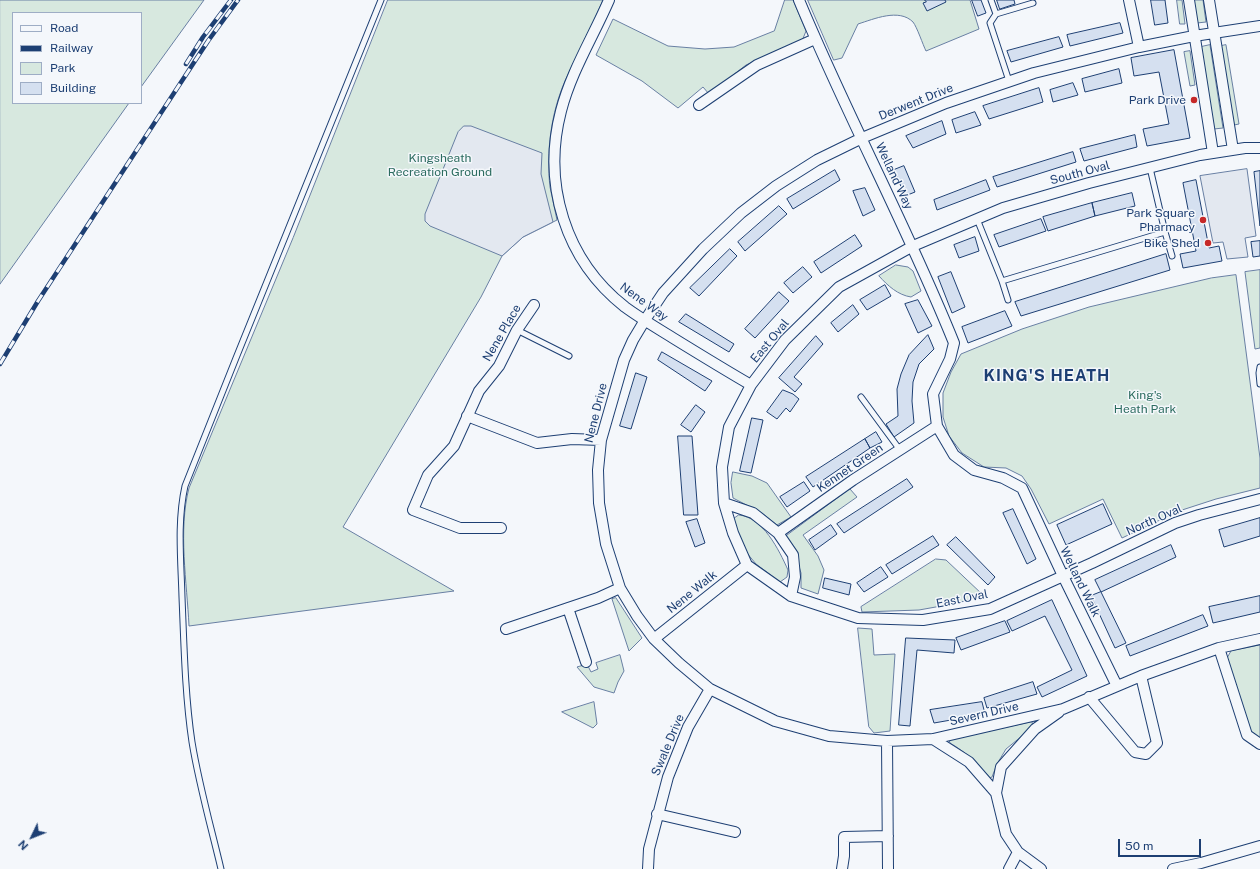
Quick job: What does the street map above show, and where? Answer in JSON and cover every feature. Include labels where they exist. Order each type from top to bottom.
[{"type":"street","name":"Nene Way","points":[[609,0],[571,80],[561,110],[556,134],[554,169],[556,188],[562,217],[567,232],[582,260],[597,280],[625,307],[751,386]]},
{"type":"street","name":"Welland Way","points":[[799,0],[815,39],[913,246],[954,343],[950,360],[933,394],[937,426]]},
{"type":"street","points":[[1129,0],[1139,47]]},
{"type":"street","points":[[1189,0],[1213,153]]},
{"type":"street","points":[[1209,0],[1233,150]]},
{"type":"street","name":"Derwent Drive","points":[[645,320],[663,293],[684,269],[741,213],[776,186],[817,160],[862,138],[946,103],[1034,73],[1139,47],[1194,36],[1260,26]]},
{"type":"street","points":[[699,105],[757,65],[815,39]]},
{"type":"street","name":"South Oval","points":[[913,246],[1003,208],[1089,183],[1200,155],[1260,148]]},
{"type":"street","name":"East Oval","points":[[913,246],[839,288],[786,340],[751,386],[729,427],[722,467],[724,503],[733,533],[747,565],[791,596],[858,618],[923,620],[990,609],[1063,576]]},
{"type":"street","name":"Nene Place","points":[[501,528],[460,528],[414,510],[428,475],[454,446],[479,391],[499,366],[517,330],[534,305]]},
{"type":"street","name":"Nene Drive","points":[[645,320],[633,340],[624,360],[601,440],[598,470],[599,504],[606,544],[620,588],[637,616],[654,639],[679,663],[710,689]]},
{"type":"street","points":[[467,416],[537,443],[572,438],[601,440]]},
{"type":"street","name":"Kennet Green","points":[[778,533],[853,480],[937,426]]},
{"type":"street","name":"Welland Walk","points":[[937,426],[954,455],[974,470],[1003,478],[1022,488],[1117,686]]},
{"type":"street","name":"North Oval","points":[[1063,576],[1175,523],[1198,515],[1260,499]]},
{"type":"street","points":[[724,503],[753,513],[778,533],[793,555],[795,577],[791,596]]},
{"type":"street","name":"Nene Walk","points":[[654,639],[747,565]]},
{"type":"street","points":[[506,628],[598,598],[620,588]]},
{"type":"street","points":[[568,608],[586,662]]},
{"type":"street","name":"Severn Drive","points":[[710,689],[775,720],[830,736],[887,741],[933,739],[1062,709],[1141,676],[1219,648],[1260,639]]},
{"type":"street","points":[[1219,648],[1247,735],[1260,744]]},
{"type":"street","points":[[1090,697],[1135,752],[1146,754],[1156,743],[1141,676]]},
{"type":"street","name":"Swale Drive","points":[[648,869],[649,849],[668,777],[688,727],[710,689]]},
{"type":"street","points":[[1041,869],[1018,852],[1006,834],[996,793],[1001,767],[1035,729],[1062,709]]},
{"type":"street","points":[[933,739],[969,762],[996,793]]},
{"type":"street","points":[[887,741],[888,869]]},
{"type":"street","points":[[657,814],[735,832]]},
{"type":"street","points":[[842,869],[844,837],[888,836]]},
{"type":"street","points":[[1173,869],[1202,866],[1260,846]]},
{"type":"street","points":[[1009,869],[1018,852]]},
{"type":"lane","points":[[221,869],[196,764],[189,712],[180,552],[181,503],[185,486],[381,0]]},
{"type":"lane","points":[[991,0],[996,14]]},
{"type":"lane","points":[[1009,81],[990,23],[996,14],[1023,3],[1033,3]]},
{"type":"lane","points":[[1150,168],[1172,256]]},
{"type":"lane","points":[[977,219],[1008,300]]},
{"type":"lane","points":[[1002,281],[1165,232]]},
{"type":"lane","points":[[517,330],[569,356]]},
{"type":"lane","points":[[1260,367],[1258,373],[1260,384]]},
{"type":"lane","points":[[861,397],[900,450]]},
{"type":"green space","points":[[0,0],[204,0],[142,86],[142,12],[12,12],[12,104],[128,104],[0,284]]},
{"type":"green space","name":"Kingsheath Recreation Ground","points":[[388,0],[603,0],[565,81],[553,119],[549,147],[549,174],[550,187],[557,220],[523,237],[502,256],[481,297],[343,527],[454,591],[189,626],[184,557],[184,521],[189,488],[293,238]]},
{"type":"green space","points":[[785,0],[793,0],[806,31],[802,41],[746,65],[709,94],[703,87],[678,108],[642,81],[596,55],[613,19],[668,46],[705,49],[734,47],[774,31]]},
{"type":"green space","points":[[808,0],[970,0],[979,29],[926,51],[913,22],[901,16],[894,15],[879,17],[858,24],[842,58],[834,60]]},
{"type":"green space","points":[[1177,0],[1182,0],[1185,24],[1180,24]]},
{"type":"green space","points":[[1193,0],[1203,0],[1206,22],[1197,23]]},
{"type":"green space","points":[[1210,45],[1223,128],[1214,129],[1201,47]]},
{"type":"green space","points":[[1226,45],[1239,124],[1234,125],[1221,46]]},
{"type":"green space","points":[[1190,51],[1195,85],[1190,86],[1184,52]]},
{"type":"green space","points":[[896,265],[908,267],[913,271],[921,291],[911,297],[906,296],[894,290],[879,276]]},
{"type":"green space","points":[[1260,270],[1260,348],[1255,349],[1245,272]]},
{"type":"green space","name":"King's Heath Park","points":[[1236,275],[1260,458],[1260,488],[1216,499],[1179,511],[1122,538],[1103,499],[1049,524],[1031,489],[1022,476],[1006,468],[984,467],[962,453],[949,436],[943,417],[943,393],[951,372],[961,354],[1022,329],[1089,307],[1211,278]]},
{"type":"green space","points":[[733,472],[752,476],[767,483],[791,517],[777,525],[762,513],[733,498],[731,483]]},
{"type":"green space","points":[[850,489],[857,497],[803,535],[818,556],[824,570],[818,594],[801,588],[801,573],[798,563],[785,537]]},
{"type":"green space","points":[[739,515],[748,517],[756,522],[763,528],[775,544],[788,570],[787,577],[780,582],[756,564],[746,552],[732,520]]},
{"type":"green space","points":[[936,559],[946,560],[983,595],[958,603],[919,610],[862,612],[861,607]]},
{"type":"green space","points":[[616,598],[642,638],[629,651],[612,599]]},
{"type":"green space","points":[[858,628],[872,629],[874,655],[895,654],[890,731],[874,733],[869,727]]},
{"type":"green space","points":[[1260,645],[1260,738],[1249,732],[1227,658],[1231,651]]},
{"type":"green space","points":[[620,655],[624,671],[614,693],[594,687],[577,667],[587,664],[591,672],[598,669],[596,663]]},
{"type":"green space","points":[[594,702],[597,724],[593,728],[562,712]]},
{"type":"green space","points":[[1032,722],[1033,727],[1006,749],[997,764],[992,777],[990,778],[971,758],[950,743],[949,740]]},
{"type":"shaded area","points":[[464,126],[471,126],[542,153],[541,174],[553,222],[523,237],[502,256],[430,226],[425,221],[425,214],[458,132]]},
{"type":"shaded area","points":[[1247,169],[1256,236],[1245,238],[1248,257],[1227,259],[1223,242],[1213,243],[1200,176]]},
{"type":"building","points":[[925,0],[945,0],[946,2],[927,11],[923,3],[926,2]]},
{"type":"building","points":[[972,0],[981,0],[986,13],[978,16]]},
{"type":"building","points":[[997,0],[1014,0],[1015,4],[1000,9]]},
{"type":"building","points":[[1151,0],[1165,0],[1168,23],[1155,25]]},
{"type":"building","points":[[1120,23],[1123,33],[1070,46],[1067,35]]},
{"type":"building","points":[[1059,37],[1063,47],[1011,62],[1007,51]]},
{"type":"building","points":[[1174,50],[1190,138],[1147,146],[1143,129],[1169,124],[1159,72],[1134,76],[1131,58]]},
{"type":"building","points":[[1119,69],[1122,83],[1085,92],[1082,79]]},
{"type":"building","points":[[1073,83],[1078,95],[1053,102],[1050,90]]},
{"type":"building","points":[[1039,88],[1043,102],[989,119],[983,106]]},
{"type":"building","points":[[975,112],[981,125],[956,133],[952,120]]},
{"type":"building","points":[[942,121],[946,134],[913,148],[906,136]]},
{"type":"building","points":[[1135,135],[1137,147],[1084,161],[1080,149]]},
{"type":"building","points":[[1073,152],[1076,162],[997,187],[993,177]]},
{"type":"building","points":[[904,166],[915,192],[905,196],[894,170]]},
{"type":"building","points":[[835,170],[840,180],[793,209],[787,199]]},
{"type":"building","points":[[1260,171],[1260,226],[1254,172]]},
{"type":"building","points":[[986,180],[990,190],[937,210],[934,200]]},
{"type":"building","points":[[1196,180],[1209,248],[1219,246],[1222,261],[1183,268],[1180,254],[1196,251],[1183,183]]},
{"type":"building","points":[[865,188],[875,210],[863,216],[853,191]]},
{"type":"building","points":[[1132,193],[1135,206],[1095,216],[1092,203]]},
{"type":"building","points":[[1092,203],[1095,216],[1048,231],[1043,217]]},
{"type":"building","points":[[779,206],[787,214],[745,251],[738,242]]},
{"type":"building","points":[[1041,219],[1046,231],[999,247],[994,235]]},
{"type":"building","points":[[855,235],[862,246],[821,273],[814,262]]},
{"type":"building","points":[[975,237],[979,251],[959,258],[954,245]]},
{"type":"building","points":[[1260,241],[1260,256],[1253,257],[1251,242]]},
{"type":"building","points":[[730,249],[737,256],[699,296],[690,288]]},
{"type":"building","points":[[1166,254],[1170,270],[1021,316],[1015,302]]},
{"type":"building","points":[[803,267],[812,277],[793,293],[784,283]]},
{"type":"building","points":[[951,272],[965,307],[952,313],[938,277]]},
{"type":"building","points":[[885,285],[891,296],[867,310],[860,300]]},
{"type":"building","points":[[779,292],[789,301],[755,338],[745,329]]},
{"type":"building","points":[[918,300],[932,326],[918,333],[905,304]]},
{"type":"building","points":[[853,305],[859,314],[838,332],[831,323]]},
{"type":"building","points":[[1005,311],[1012,326],[968,343],[962,327]]},
{"type":"building","points":[[686,314],[734,344],[729,352],[679,322]]},
{"type":"building","points":[[928,335],[934,349],[919,364],[913,382],[912,401],[914,423],[894,437],[886,424],[898,416],[897,389],[901,374],[909,355]]},
{"type":"building","points":[[816,336],[823,344],[794,377],[802,384],[795,392],[779,378]]},
{"type":"building","points":[[662,352],[712,381],[705,391],[658,360]]},
{"type":"building","points":[[636,373],[647,377],[631,429],[620,426]]},
{"type":"building","points":[[783,390],[793,394],[799,399],[790,412],[786,408],[777,419],[767,412]]},
{"type":"building","points":[[696,405],[705,412],[691,432],[681,425]]},
{"type":"building","points":[[752,418],[763,420],[751,473],[740,471]]},
{"type":"building","points":[[876,432],[882,442],[870,448],[865,439]]},
{"type":"building","points":[[678,436],[692,436],[698,515],[684,515]]},
{"type":"building","points":[[865,439],[870,448],[813,487],[806,477]]},
{"type":"building","points":[[907,479],[913,487],[844,533],[837,524]]},
{"type":"building","points":[[804,482],[810,491],[787,507],[780,497]]},
{"type":"building","points":[[1103,504],[1112,524],[1066,545],[1057,525]]},
{"type":"building","points":[[1013,509],[1036,559],[1027,564],[1003,513]]},
{"type":"building","points":[[1260,518],[1260,536],[1224,547],[1219,530]]},
{"type":"building","points":[[697,519],[705,543],[695,547],[686,522]]},
{"type":"building","points":[[831,525],[837,534],[815,550],[809,540]]},
{"type":"building","points":[[933,536],[939,545],[892,574],[886,565]]},
{"type":"building","points":[[956,537],[995,577],[988,585],[947,545]]},
{"type":"building","points":[[1171,545],[1176,557],[1101,592],[1095,580]]},
{"type":"building","points":[[881,567],[888,577],[864,592],[857,583]]},
{"type":"building","points":[[825,578],[851,584],[849,595],[823,588]]},
{"type":"building","points":[[1101,592],[1126,643],[1115,648],[1091,596]]},
{"type":"building","points":[[1260,596],[1260,612],[1213,623],[1209,607]]},
{"type":"building","points":[[1052,600],[1087,676],[1042,697],[1037,687],[1072,670],[1045,616],[1012,631],[1007,621]]},
{"type":"building","points":[[1203,615],[1208,626],[1130,656],[1126,646]]},
{"type":"building","points":[[1005,621],[1010,632],[961,650],[956,638]]},
{"type":"building","points":[[906,638],[955,640],[954,653],[917,650],[910,726],[899,725]]},
{"type":"building","points":[[1033,682],[1037,694],[987,708],[984,698]]},
{"type":"building","points":[[982,702],[985,714],[934,723],[930,710]]},
{"type":"railway","points":[[186,64],[203,37],[231,0]]},
{"type":"railway","points":[[0,364],[38,301],[208,41],[238,0]]},
{"type":"place","name":"Park Drive","points":[[1194,100]]},
{"type":"place","name":"Park Square Pharmacy","points":[[1203,220]]},
{"type":"place","name":"Bike Shed","points":[[1208,243]]},
{"type":"district","name":"KING'S HEATH","points":[[1047,376]]}]
